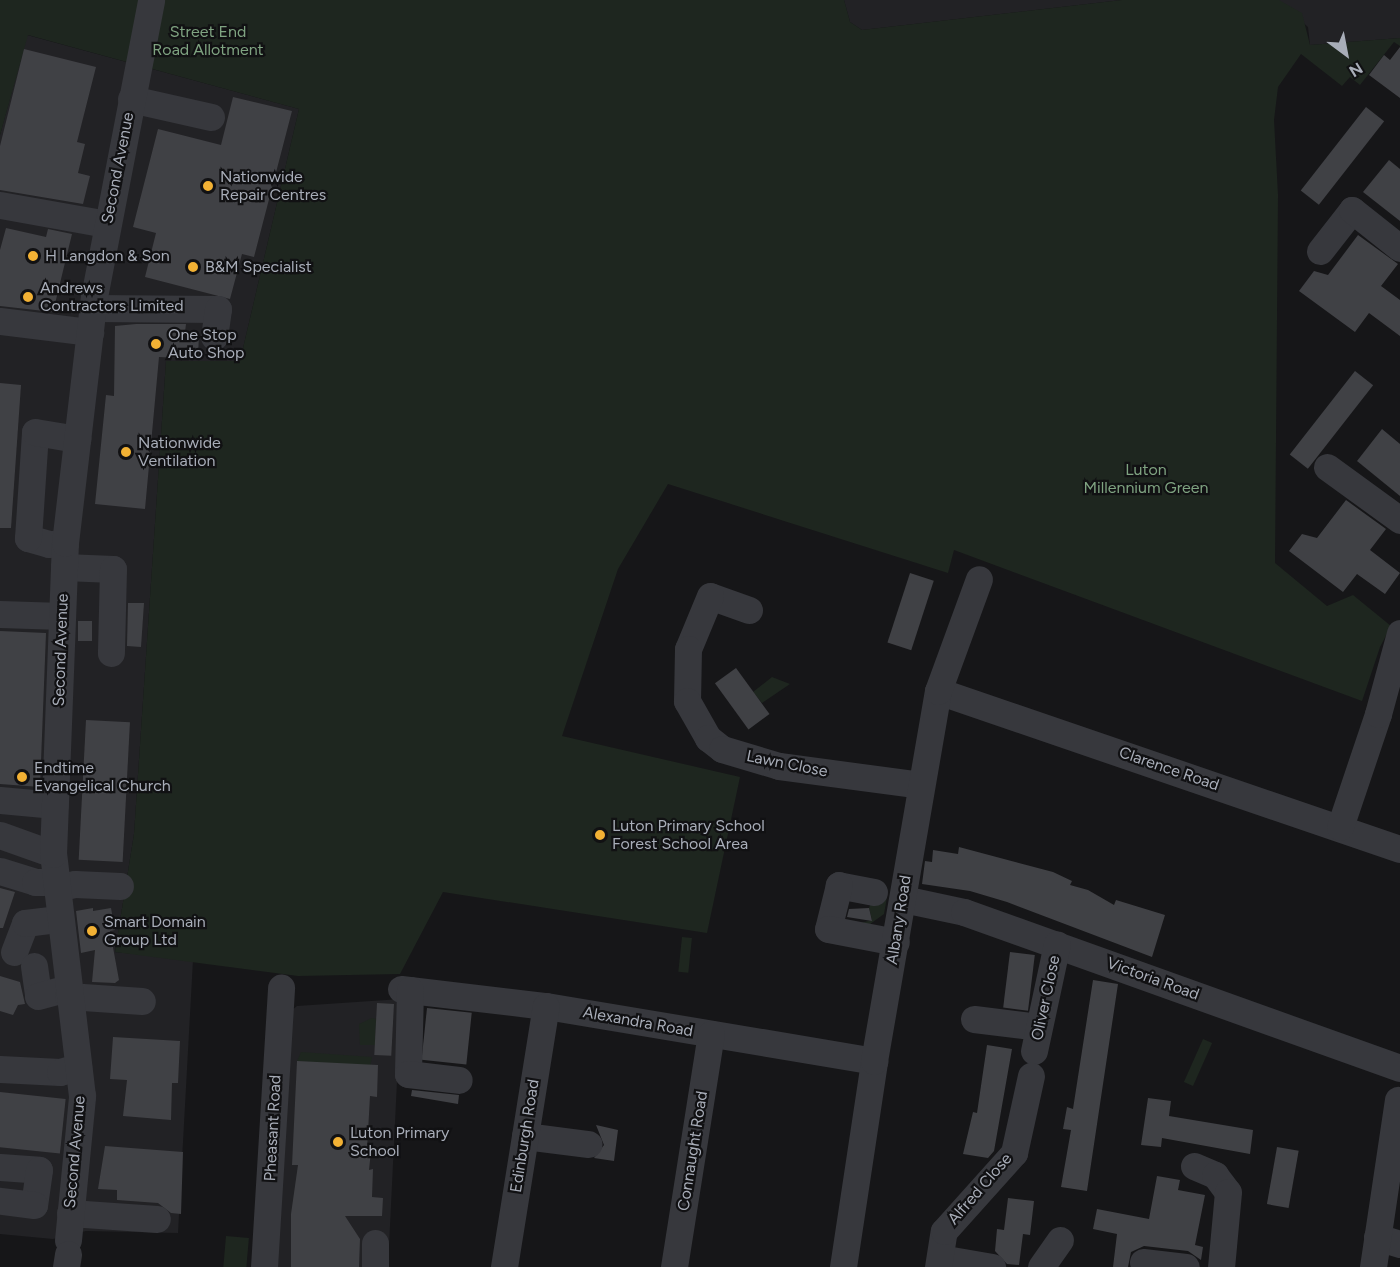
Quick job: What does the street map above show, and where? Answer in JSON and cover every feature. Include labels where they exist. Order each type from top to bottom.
[{"type":"street","name":"Second Avenue","points":[[67,1254],[82,1096],[67,992],[53,854],[64,555],[91,320],[137,63],[152,0]]},
{"type":"street","points":[[131,99],[211,117]]},
{"type":"street","points":[[0,205],[107,224]]},
{"type":"street","points":[[1320,251],[1352,210],[1400,248]]},
{"type":"street","points":[[0,321],[91,320],[218,309],[214,337]]},
{"type":"street","points":[[77,439],[34,432],[28,538],[49,544],[64,555],[113,569],[111,653]]},
{"type":"street","points":[[1327,467],[1400,520]]},
{"type":"street","name":"Albany Road","points":[[843,1267],[874,1061],[938,691],[979,579]]},
{"type":"street","name":"Lawn Close","points":[[749,610],[710,596],[688,649],[687,701],[708,738],[722,749],[779,766],[921,785]]},
{"type":"street","points":[[0,614],[62,616]]},
{"type":"street","points":[[1340,828],[1391,700],[1400,633]]},
{"type":"street","name":"Clarence Road","points":[[938,691],[1400,849]]},
{"type":"street","points":[[0,800],[55,806]]},
{"type":"street","points":[[0,836],[53,854]]},
{"type":"street","points":[[0,871],[35,882],[55,885],[120,886]]},
{"type":"street","points":[[874,892],[839,885],[828,929],[896,942]]},
{"type":"street","name":"Victoria Road","points":[[903,899],[964,912],[1400,1068]]},
{"type":"street","points":[[59,919],[25,923],[24,959],[38,996],[67,992],[142,1001]]},
{"type":"street","name":"Oliver Close","points":[[1035,1051],[1057,944]]},
{"type":"street","name":"Pheasant Road","points":[[264,1267],[281,988]]},
{"type":"street","name":"Alexandra Road","points":[[459,1080],[408,1074],[406,989],[546,1006],[874,1061]]},
{"type":"street","name":"Edinburgh Road","points":[[504,1267],[546,1006]]},
{"type":"street","points":[[974,1019],[1035,1051]]},
{"type":"street","name":"Connaught Road","points":[[674,1267],[711,1034]]},
{"type":"street","name":"Alfred Close","points":[[939,1263],[944,1231],[1014,1153],[1035,1051]]},
{"type":"street","points":[[0,1069],[60,1072],[78,1067]]},
{"type":"street","points":[[1373,1267],[1388,1240],[1398,1100]]},
{"type":"street","points":[[525,1136],[588,1144]]},
{"type":"street","points":[[1194,1166],[1215,1175],[1228,1192],[1221,1267]]},
{"type":"street","points":[[0,1167],[39,1170],[34,1205],[0,1201]]},
{"type":"street","points":[[37,1185],[71,1202],[157,1219]]},
{"type":"street","points":[[1041,1267],[1060,1240]]},
{"type":"street","points":[[1143,1262],[1186,1267]]},
{"type":"street","points":[[939,1263],[992,1267]]},
{"type":"shaded area","points":[[844,0],[1122,0],[862,30],[850,22]]},
{"type":"shaded area","points":[[1278,0],[1400,0],[1400,38],[1310,45],[1308,27]]},
{"type":"shaded area","points":[[27,35],[299,109],[240,361],[166,361],[134,834],[115,952],[193,960],[178,1233],[86,1231],[53,1239],[0,1234],[0,135]]},
{"type":"shaded area","name":"Luton Primary School","points":[[401,999],[388,1267],[277,1267],[292,1010],[297,1006]]},
{"type":"green space","points":[[0,0],[844,0],[850,22],[862,30],[1122,0],[1279,0],[1302,13],[1310,45],[1400,38],[1400,46],[1394,42],[1360,85],[1350,77],[1342,86],[1301,54],[1278,87],[1274,120],[1278,195],[1275,563],[1327,606],[1353,595],[1391,626],[1380,647],[1362,701],[954,550],[948,573],[668,484],[618,569],[562,736],[740,777],[707,933],[443,892],[400,974],[298,976],[115,952],[134,834],[166,361],[240,361],[299,109],[28,35],[0,135]]},
{"type":"green space","points":[[772,677],[790,684],[762,703],[753,692]]},
{"type":"green space","points":[[873,896],[887,897],[884,914],[866,927],[861,923],[872,920],[869,908]]},
{"type":"green space","points":[[682,937],[692,938],[688,973],[678,972]]},
{"type":"green space","points":[[372,1018],[376,1019],[375,1045],[360,1045],[359,1024]]},
{"type":"green space","points":[[1203,1039],[1212,1043],[1193,1086],[1184,1082]]},
{"type":"green space","points":[[301,1052],[372,1057],[370,1067],[297,1061]]},
{"type":"green space","points":[[226,1236],[249,1238],[246,1267],[223,1267]]},
{"type":"building","points":[[1400,47],[1400,98],[1369,75],[1384,55],[1390,60]]},
{"type":"building","points":[[24,49],[96,67],[77,142],[85,144],[78,173],[90,176],[83,204],[0,190],[0,146]]},
{"type":"building","name":"Nationwide Repair Centres","points":[[233,97],[292,111],[254,257],[242,254],[230,299],[145,277],[156,233],[133,227],[158,129],[221,145]]},
{"type":"building","points":[[1366,107],[1384,121],[1319,205],[1301,191]]},
{"type":"building","points":[[1389,160],[1400,169],[1400,221],[1363,192]]},
{"type":"building","points":[[6,228],[46,237],[48,229],[72,234],[53,312],[0,306],[0,250]]},
{"type":"building","points":[[1358,235],[1398,264],[1381,286],[1400,300],[1400,336],[1369,313],[1355,332],[1299,291],[1314,271],[1328,275]]},
{"type":"building","points":[[186,324],[185,332],[199,333],[198,359],[159,357],[145,509],[95,504],[106,395],[114,396],[115,326]]},
{"type":"building","points":[[1355,371],[1373,385],[1308,469],[1290,455]]},
{"type":"building","points":[[0,383],[21,385],[11,528],[0,528]]},
{"type":"building","points":[[1382,429],[1400,444],[1400,496],[1357,461]]},
{"type":"building","points":[[1346,500],[1386,529],[1370,550],[1400,573],[1385,594],[1357,574],[1343,592],[1289,551],[1302,534],[1317,538]]},
{"type":"building","points":[[910,573],[934,581],[911,650],[887,642]]},
{"type":"building","points":[[128,603],[144,603],[141,647],[127,646]]},
{"type":"building","points":[[78,621],[92,621],[92,641],[78,641]]},
{"type":"building","points":[[0,631],[46,633],[40,787],[0,784]]},
{"type":"building","points":[[736,668],[770,714],[748,729],[715,683]]},
{"type":"building","points":[[86,720],[130,722],[123,862],[79,860]]},
{"type":"building","points":[[959,847],[1053,872],[1072,881],[1070,885],[1088,890],[1114,905],[1116,900],[1165,915],[1152,957],[1007,902],[970,891],[922,884],[925,861],[932,862],[933,850],[958,854]]},
{"type":"building","points":[[0,888],[15,892],[3,928],[0,928]]},
{"type":"building","name":"Smart Domain Group Ltd","points":[[93,908],[93,911],[111,908],[115,930],[110,931],[119,980],[115,983],[92,982],[95,950],[81,953],[76,911]]},
{"type":"building","points":[[869,908],[872,921],[847,917],[849,909]]},
{"type":"building","points":[[1010,952],[1035,955],[1028,1011],[1003,1008]]},
{"type":"building","points":[[0,976],[20,982],[25,1004],[18,1005],[13,1015],[0,1011]]},
{"type":"building","points":[[1093,980],[1118,984],[1087,1191],[1061,1187],[1071,1130],[1063,1129],[1067,1107],[1073,1109]]},
{"type":"building","points":[[377,1003],[394,1004],[391,1056],[374,1055]]},
{"type":"building","points":[[427,1008],[472,1013],[466,1064],[422,1060]]},
{"type":"building","points":[[113,1037],[180,1041],[178,1083],[172,1083],[171,1120],[123,1116],[127,1080],[110,1079]]},
{"type":"building","points":[[987,1045],[1012,1049],[994,1151],[988,1158],[963,1154],[973,1112],[977,1113]]},
{"type":"building","points":[[297,1061],[378,1065],[377,1097],[370,1096],[367,1150],[371,1151],[369,1170],[373,1169],[372,1197],[383,1198],[382,1216],[345,1216],[360,1239],[359,1267],[291,1267],[291,1214],[298,1165],[292,1165]]},
{"type":"building","points":[[412,1090],[459,1095],[458,1104],[411,1096]]},
{"type":"building","points":[[0,1092],[66,1099],[60,1154],[0,1147]]},
{"type":"building","points":[[1148,1098],[1171,1101],[1169,1116],[1253,1130],[1250,1154],[1162,1138],[1161,1147],[1141,1145]]},
{"type":"building","points":[[596,1125],[618,1130],[614,1161],[594,1158],[604,1145]]},
{"type":"building","points":[[105,1146],[183,1152],[181,1214],[171,1213],[158,1203],[117,1200],[117,1190],[98,1189]]},
{"type":"building","points":[[1277,1147],[1299,1151],[1289,1208],[1267,1204]]},
{"type":"building","points":[[1157,1176],[1180,1180],[1178,1190],[1205,1195],[1195,1245],[1203,1247],[1201,1260],[1188,1251],[1144,1246],[1131,1252],[1128,1267],[1113,1267],[1117,1234],[1093,1229],[1097,1209],[1149,1219]]},
{"type":"building","points":[[1008,1198],[1034,1201],[1030,1235],[1023,1234],[1019,1265],[1007,1264],[995,1251],[997,1229],[1004,1230]]},
{"type":"place","name":"Nationwide Repair Centres","points":[[208,186]]},
{"type":"place","name":"H Langdon & Son","points":[[33,256]]},
{"type":"place","name":"B&M Specialist","points":[[193,267]]},
{"type":"place","name":"Andrews Contractors Limited","points":[[28,297]]},
{"type":"place","name":"One Stop Auto Shop","points":[[156,344]]},
{"type":"place","name":"Nationwide Ventilation","points":[[126,452]]},
{"type":"place","name":"Endtime Evangelical Church","points":[[22,777]]},
{"type":"place","name":"Luton Primary School Forest School Area","points":[[600,835]]},
{"type":"place","name":"Smart Domain Group Ltd","points":[[92,931]]},
{"type":"place","name":"Luton Primary School","points":[[338,1142]]},
{"type":"park label","name":"Street End Road Allotment","points":[[208,41]]},
{"type":"park label","name":"Luton Millennium Green","points":[[1146,479]]}]
